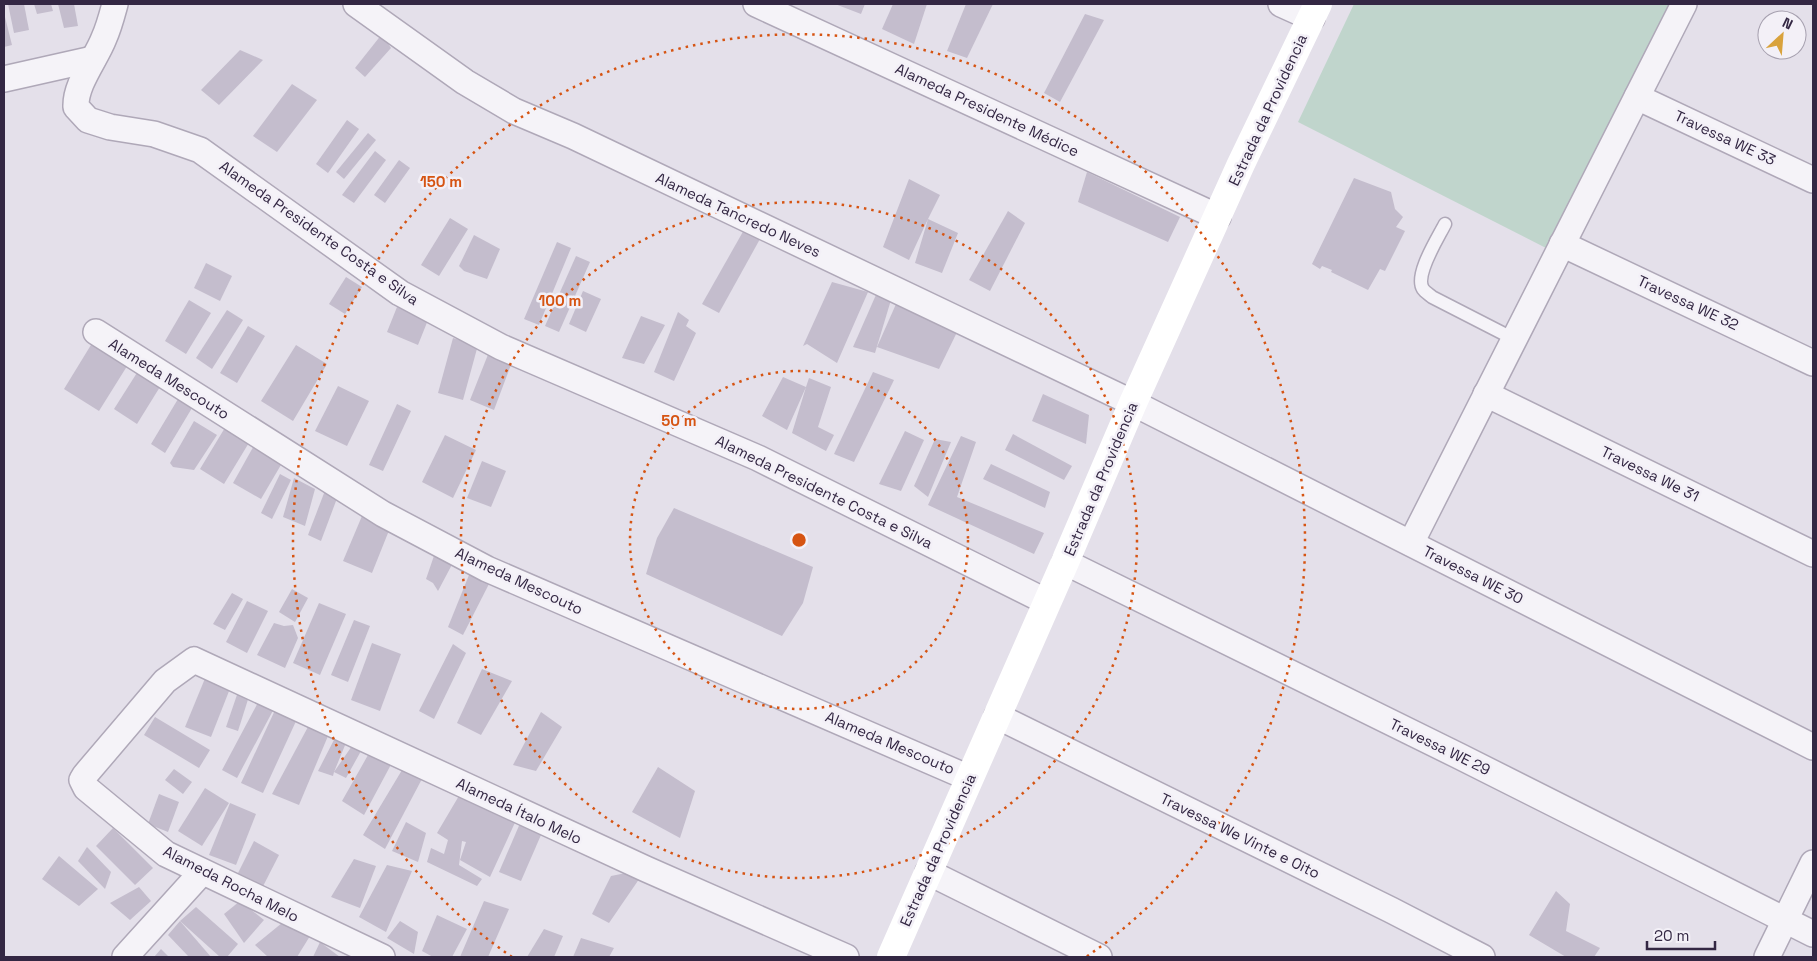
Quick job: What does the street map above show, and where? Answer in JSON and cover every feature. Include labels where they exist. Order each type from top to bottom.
[{"type":"main road","name":"Estrada da Providencia","points":[[891,957],[1133,403],[1241,164],[1315,11]]},
{"type":"street","points":[[4,78],[93,59],[104,39],[115,4]]},
{"type":"street","name":"Alameda Tancredo Neves","points":[[356,4],[465,82],[514,111],[590,144],[1133,403]]},
{"type":"street","name":"Alameda Presidente Médice","points":[[756,4],[1218,218]]},
{"type":"street","points":[[1280,4],[1315,11]]},
{"type":"street","points":[[1411,544],[1684,4]]},
{"type":"street","name":"Alameda Presidente Costa e Silva","points":[[93,59],[76,98],[76,107],[88,120],[110,127],[154,134],[200,150],[400,293],[501,347],[758,458],[1047,602]]},
{"type":"street","name":"Travessa WE 33","points":[[1637,97],[1813,180]]},
{"type":"street","name":"Travessa WE 32","points":[[1562,244],[1813,363]]},
{"type":"street","name":"Alameda Mescouto","points":[[96,332],[383,514],[487,569],[969,778]]},
{"type":"street","name":"Travessa We 31","points":[[1486,394],[1813,554]]},
{"type":"street","name":"Travessa WE 30","points":[[1133,403],[1813,747]]},
{"type":"street","name":"Travessa WE 29","points":[[1065,562],[1459,756],[1813,934]]},
{"type":"street","name":"Alameda Rocha Melo","points":[[194,660],[179,669],[165,681],[82,780],[86,788],[166,854],[382,957]]},
{"type":"street","name":"Alameda Ítalo Melo","points":[[194,660],[646,869],[846,957]]},
{"type":"street","name":"Travessa We Vinte e Oito","points":[[997,716],[1391,910],[1482,957]]},
{"type":"street","points":[[1767,957],[1813,862]]},
{"type":"street","points":[[125,957],[202,872]]},
{"type":"street","points":[[928,872],[1099,957]]},
{"type":"lane","points":[[1445,224],[1422,270],[1420,280],[1423,289],[1432,297],[1514,340]]},
{"type":"green space","points":[[1354,4],[1670,4],[1546,248],[1298,122]]},
{"type":"building","points":[[8,4],[24,4],[29,30],[14,33]]},
{"type":"building","points":[[34,4],[51,4],[53,11],[37,14]]},
{"type":"building","points":[[58,4],[74,4],[78,26],[64,28]]},
{"type":"building","points":[[835,4],[865,4],[861,14]]},
{"type":"building","points":[[893,4],[927,4],[914,44],[882,29]]},
{"type":"building","points":[[966,4],[993,4],[967,58],[947,51]]},
{"type":"building","points":[[4,13],[12,45],[4,47]]},
{"type":"building","points":[[1085,14],[1104,20],[1060,102],[1044,93]]},
{"type":"building","points":[[382,34],[391,48],[365,77],[355,68]]},
{"type":"building","points":[[240,50],[263,60],[219,105],[201,90]]},
{"type":"building","points":[[292,84],[317,100],[277,152],[253,136]]},
{"type":"building","points":[[347,120],[359,129],[328,173],[316,164]]},
{"type":"building","points":[[368,133],[376,140],[344,179],[336,172]]},
{"type":"building","points":[[375,151],[386,160],[354,203],[342,195]]},
{"type":"building","points":[[399,160],[410,168],[385,203],[374,195]]},
{"type":"building","points":[[1087,172],[1180,217],[1168,242],[1078,202]]},
{"type":"building","points":[[1354,178],[1391,192],[1395,209],[1403,217],[1396,227],[1405,231],[1385,271],[1380,269],[1368,290],[1331,272],[1332,270],[1322,266],[1320,269],[1312,264]]},
{"type":"building","points":[[909,179],[940,195],[909,260],[883,247]]},
{"type":"building","points":[[1008,211],[1025,223],[990,291],[969,280]]},
{"type":"building","points":[[450,218],[468,229],[439,276],[421,265]]},
{"type":"building","points":[[928,219],[958,233],[942,273],[915,263]]},
{"type":"building","points":[[749,221],[765,230],[719,313],[702,304]]},
{"type":"building","points":[[474,235],[500,249],[487,279],[464,271],[459,266]]},
{"type":"building","points":[[557,242],[571,248],[539,325],[524,319]]},
{"type":"building","points":[[576,256],[590,262],[559,332],[545,326]]},
{"type":"building","points":[[206,263],[232,276],[220,301],[194,288]]},
{"type":"building","points":[[346,277],[362,287],[345,314],[329,304]]},
{"type":"building","points":[[832,282],[868,292],[837,363],[807,344],[803,346]]},
{"type":"building","points":[[879,288],[894,290],[875,353],[853,347]]},
{"type":"building","points":[[583,291],[601,299],[586,332],[569,324]]},
{"type":"building","points":[[900,295],[961,324],[939,369],[877,347]]},
{"type":"building","points":[[189,300],[211,313],[186,354],[165,341]]},
{"type":"building","points":[[397,307],[428,320],[418,345],[387,332]]},
{"type":"building","points":[[227,310],[243,320],[212,369],[196,358]]},
{"type":"building","points":[[678,312],[689,320],[686,326],[696,333],[674,381],[654,372]]},
{"type":"building","points":[[641,316],[665,325],[644,364],[622,358]]},
{"type":"building","points":[[248,326],[265,336],[237,383],[220,373]]},
{"type":"building","points":[[453,338],[478,345],[463,400],[438,393]]},
{"type":"building","points":[[94,340],[129,363],[99,411],[64,389]]},
{"type":"building","points":[[296,345],[327,364],[293,421],[261,401]]},
{"type":"building","points":[[489,352],[512,362],[494,410],[470,400]]},
{"type":"building","points":[[140,368],[163,382],[137,424],[114,409]]},
{"type":"building","points":[[873,372],[894,380],[854,462],[834,454]]},
{"type":"building","points":[[783,377],[806,387],[787,430],[762,416]]},
{"type":"building","points":[[809,378],[831,387],[818,427],[834,435],[826,451],[792,433]]},
{"type":"building","points":[[338,386],[369,401],[347,446],[315,431]]},
{"type":"building","points":[[181,394],[195,403],[165,453],[151,444]]},
{"type":"building","points":[[1043,394],[1089,415],[1086,444],[1032,421]]},
{"type":"building","points":[[397,404],[411,411],[383,471],[369,465]]},
{"type":"building","points":[[194,421],[217,435],[194,470],[173,467],[170,463]]},
{"type":"building","points":[[226,426],[250,441],[224,484],[200,469]]},
{"type":"building","points":[[905,431],[924,440],[901,491],[879,484]]},
{"type":"building","points":[[1013,434],[1072,466],[1064,480],[1005,450]]},
{"type":"building","points":[[445,435],[476,450],[453,498],[422,482]]},
{"type":"building","points":[[961,436],[976,442],[957,497],[1044,533],[1034,554],[928,505]]},
{"type":"building","points":[[935,439],[951,442],[928,497],[914,486]]},
{"type":"building","points":[[256,442],[285,458],[261,499],[233,483]]},
{"type":"building","points":[[482,461],[506,471],[491,507],[467,498]]},
{"type":"building","points":[[991,464],[1050,492],[1045,508],[983,479]]},
{"type":"building","points":[[280,474],[291,480],[272,519],[261,513]]},
{"type":"building","points":[[294,478],[315,489],[305,526],[283,517]]},
{"type":"building","points":[[326,488],[339,493],[321,541],[308,535]]},
{"type":"building","points":[[674,508],[813,567],[803,603],[782,636],[646,574],[657,538]]},
{"type":"building","points":[[362,516],[390,528],[372,573],[343,561]]},
{"type":"building","points":[[436,550],[456,557],[438,591],[433,583],[426,579]]},
{"type":"building","points":[[473,565],[491,580],[463,635],[448,627]]},
{"type":"building","points":[[292,589],[308,598],[295,622],[279,612]]},
{"type":"building","points":[[232,593],[243,599],[225,630],[213,624]]},
{"type":"building","points":[[247,601],[268,611],[247,653],[226,642]]},
{"type":"building","points":[[319,603],[346,614],[320,675],[293,663]]},
{"type":"building","points":[[354,620],[370,626],[348,682],[331,675]]},
{"type":"building","points":[[274,623],[284,626],[293,625],[298,638],[285,668],[257,655]]},
{"type":"building","points":[[372,643],[401,654],[380,711],[351,700]]},
{"type":"building","points":[[453,644],[466,653],[434,719],[419,711]]},
{"type":"building","points":[[482,669],[512,681],[481,735],[457,723]]},
{"type":"building","points":[[206,676],[231,686],[211,737],[185,727]]},
{"type":"building","points":[[240,686],[251,690],[238,731],[226,727]]},
{"type":"building","points":[[262,695],[277,703],[237,778],[222,770]]},
{"type":"building","points":[[276,708],[297,719],[263,793],[241,783]]},
{"type":"building","points":[[541,712],[562,727],[536,771],[513,765]]},
{"type":"building","points":[[155,717],[210,750],[199,768],[144,735]]},
{"type":"building","points":[[309,725],[328,736],[299,805],[272,794]]},
{"type":"building","points":[[337,734],[348,738],[333,776],[318,771]]},
{"type":"building","points":[[354,743],[361,751],[346,778],[334,772]]},
{"type":"building","points":[[372,748],[394,759],[364,815],[342,801]]},
{"type":"building","points":[[405,765],[423,777],[385,849],[363,835]]},
{"type":"building","points":[[658,767],[695,791],[680,838],[632,812]]},
{"type":"building","points":[[174,769],[192,782],[183,794],[165,780]]},
{"type":"building","points":[[205,788],[229,803],[202,846],[178,831]]},
{"type":"building","points":[[463,789],[518,816],[490,877],[460,860],[466,842],[462,841],[459,865],[482,879],[477,886],[427,862],[431,848],[444,854],[448,840],[437,833]]},
{"type":"building","points":[[159,794],[179,802],[168,832],[148,824]]},
{"type":"building","points":[[230,803],[256,814],[236,865],[209,855]]},
{"type":"building","points":[[521,821],[541,835],[521,881],[499,872]]},
{"type":"building","points":[[406,822],[426,833],[418,862],[392,851]]},
{"type":"building","points":[[113,828],[153,868],[135,885],[96,846]]},
{"type":"building","points":[[254,841],[279,855],[258,896],[233,883]]},
{"type":"building","points":[[87,847],[111,872],[105,889],[78,861]]},
{"type":"building","points":[[59,856],[98,889],[79,906],[42,879]]},
{"type":"building","points":[[354,859],[376,866],[360,908],[331,897]]},
{"type":"building","points":[[387,865],[412,871],[386,932],[359,917]]},
{"type":"building","points":[[646,869],[609,923],[592,914],[611,876]]},
{"type":"building","points":[[139,887],[151,901],[130,920],[110,903]]},
{"type":"building","points":[[1556,891],[1570,904],[1566,931],[1600,948],[1594,957],[1566,957],[1529,935]]},
{"type":"building","points":[[240,901],[264,920],[244,943],[224,914]]},
{"type":"building","points":[[484,901],[509,909],[488,957],[460,957]]},
{"type":"building","points":[[196,907],[238,944],[227,957],[220,957],[180,921]]},
{"type":"building","points":[[437,915],[467,929],[452,957],[433,957],[422,951]]},
{"type":"building","points":[[180,921],[211,957],[189,957],[168,935]]},
{"type":"building","points":[[400,921],[418,932],[414,954],[387,938]]},
{"type":"building","points":[[282,923],[310,936],[297,957],[268,957],[255,945]]},
{"type":"building","points":[[544,929],[563,936],[554,957],[527,957]]},
{"type":"building","points":[[581,938],[614,948],[609,957],[573,957]]},
{"type":"building","points":[[320,942],[340,957],[313,957]]},
{"type":"building","points":[[161,949],[169,957],[154,957]]}]
